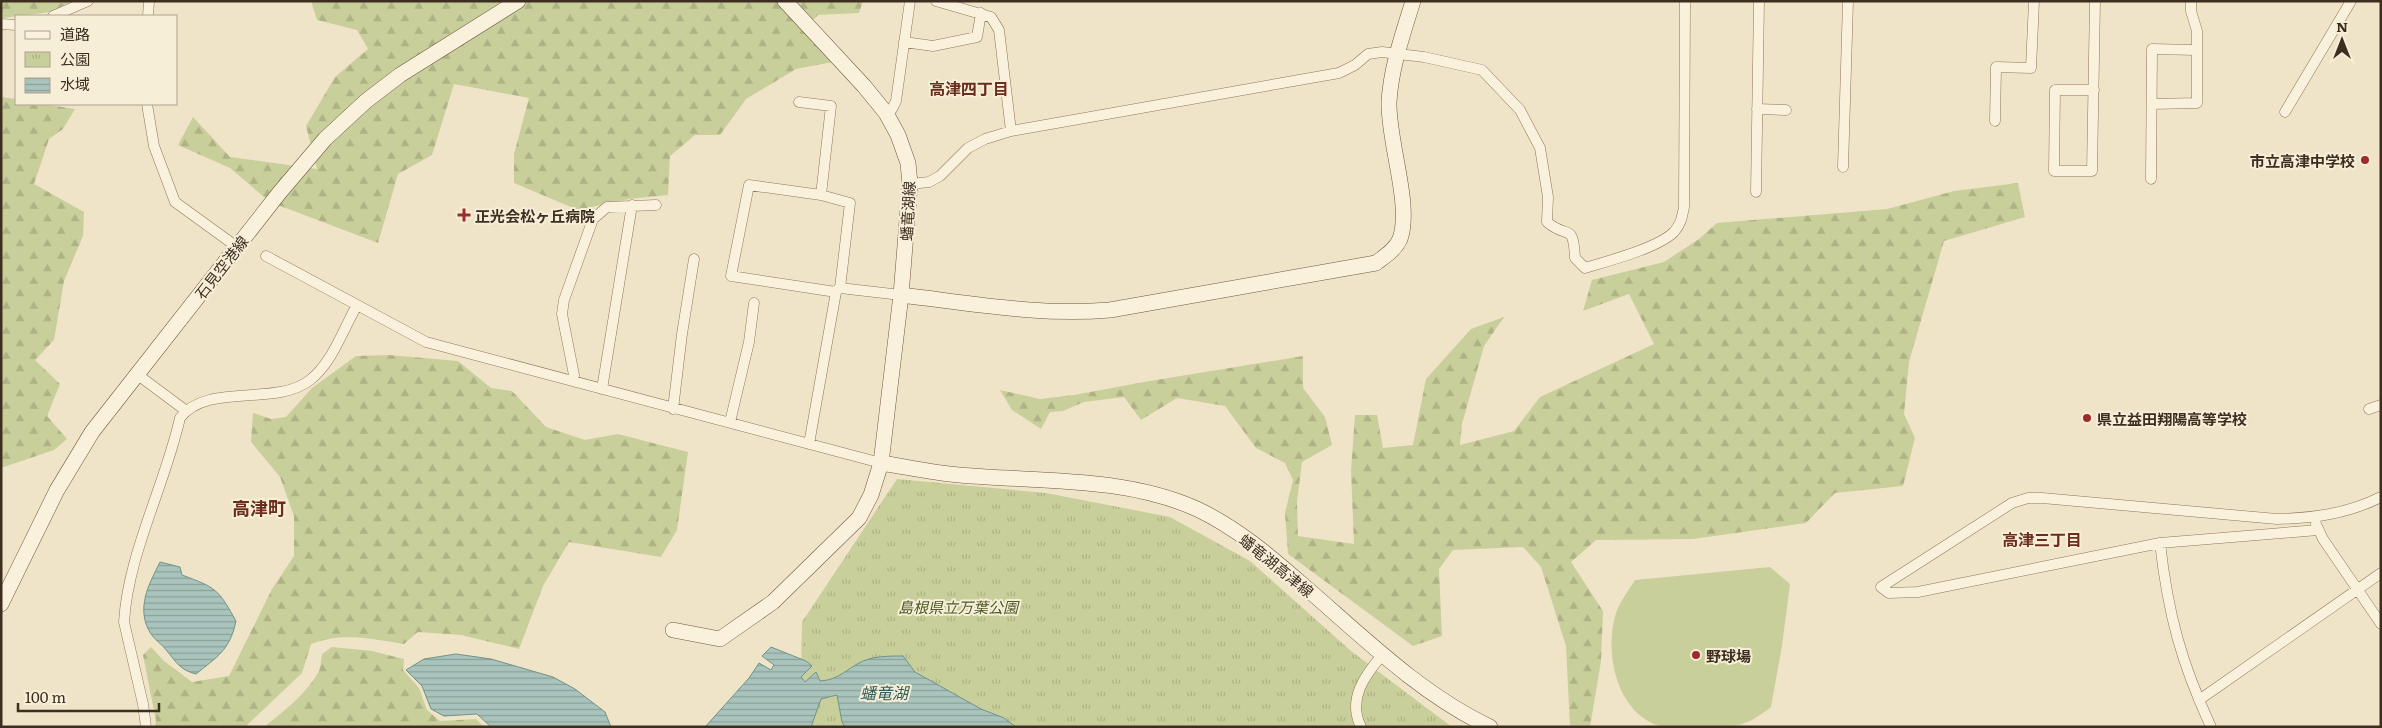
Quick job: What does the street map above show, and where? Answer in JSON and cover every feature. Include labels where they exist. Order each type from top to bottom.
[{"type":"main road","name":"蟠竜湖線","points":[[673,630],[720,639],[773,602],[859,518],[871,495],[881,463],[901,295],[910,184],[908,163],[898,135],[886,113],[864,86],[785,1]]},
{"type":"main road","points":[[901,295],[1056,312],[1082,312],[1110,310],[1376,263],[1390,253],[1399,240],[1403,225],[1402,197],[1390,126],[1391,81],[1413,1]]},
{"type":"main road","name":"石見空港線","points":[[1,604],[57,490],[92,432],[237,247],[325,139],[366,101],[400,75],[514,2]]},
{"type":"main road","name":"蟠竜湖高津線","points":[[881,463],[956,475],[1114,486],[1160,496],[1197,509],[1245,537],[1266,553],[1383,654],[1448,704],[1490,727]]},
{"type":"street","points":[[55,15],[88,1]]},
{"type":"street","points":[[148,15],[149,1]]},
{"type":"street","points":[[886,113],[892,109],[896,101],[910,1]]},
{"type":"street","points":[[936,1],[992,17],[999,30],[1011,131]]},
{"type":"street","points":[[910,184],[929,182],[940,176],[968,148],[984,139],[1011,131],[1338,73],[1356,65],[1368,54],[1382,52],[1424,57],[1482,70],[1511,98],[1520,110],[1540,148],[1548,197],[1547,222],[1571,233],[1574,239],[1575,258],[1585,268],[1660,242],[1673,232],[1681,221],[1684,207],[1685,1]]},
{"type":"street","points":[[1756,192],[1759,1]]},
{"type":"street","points":[[1843,166],[1848,1]]},
{"type":"street","points":[[1995,121],[1996,67],[2031,68],[2034,1]]},
{"type":"street","points":[[2094,90],[2055,90],[2054,171],[2092,171],[2094,90],[2095,1]]},
{"type":"street","points":[[2152,104],[2196,103],[2197,31],[2191,1]]},
{"type":"street","points":[[2285,112],[2351,1]]},
{"type":"street","points":[[904,42],[933,46],[977,36],[981,13]]},
{"type":"street","points":[[1,24],[15,24]]},
{"type":"street","points":[[2151,179],[2152,49],[2196,50]]},
{"type":"street","points":[[800,102],[831,106],[821,195]]},
{"type":"street","points":[[147,105],[154,146],[175,202],[237,247]]},
{"type":"street","points":[[1757,109],[1786,110]]},
{"type":"street","points":[[809,444],[838,290],[850,203],[821,195],[749,186],[731,276],[838,290],[901,295]]},
{"type":"street","points":[[602,389],[632,205]]},
{"type":"street","points":[[573,381],[574,374],[562,314],[564,300],[594,219],[607,207],[656,205]]},
{"type":"street","points":[[266,256],[426,342],[881,463]]},
{"type":"street","points":[[673,409],[694,259]]},
{"type":"street","points":[[730,422],[749,342],[754,303]]},
{"type":"street","points":[[146,727],[143,704],[124,622],[125,609],[140,546],[180,418],[186,410],[204,400],[276,392],[308,381],[322,369],[357,305]]},
{"type":"street","points":[[138,375],[186,410]]},
{"type":"street","points":[[2369,409],[2381,405]]},
{"type":"street","points":[[2318,530],[2160,543],[1918,592],[1889,593],[1881,587],[2027,493],[2042,498],[2277,519],[2315,518],[2345,512],[2381,497]]},
{"type":"street","points":[[2315,518],[2318,530],[2381,624]]},
{"type":"street","points":[[2160,543],[2166,594],[2178,645],[2211,727]]},
{"type":"street","points":[[2199,700],[2381,574]]},
{"type":"street","points":[[1361,727],[1357,718],[1356,696],[1366,673],[1383,654]]},
{"type":"green space","points":[[1,1],[72,1],[51,12],[3,18]]},
{"type":"green space","points":[[311,1],[863,1],[859,13],[818,15],[803,30],[833,62],[796,69],[746,99],[720,135],[695,135],[670,156],[668,195],[629,199],[578,210],[514,183],[514,154],[529,98],[454,84],[432,155],[398,174],[378,243],[270,202],[230,168],[178,145],[193,117],[230,157],[317,169],[306,126],[335,77],[368,49],[357,30],[317,20]]},
{"type":"green space","points":[[1,97],[15,99],[15,105],[49,105],[75,109],[63,129],[49,139],[34,184],[84,212],[83,236],[64,281],[54,340],[35,360],[60,384],[47,416],[67,439],[54,450],[1,468]]},
{"type":"green space","points":[[2018,183],[2025,217],[1944,241],[1909,362],[1904,414],[1915,438],[1903,486],[1835,493],[1806,523],[1693,539],[1596,540],[1571,562],[1603,611],[1601,661],[1590,727],[1570,727],[1566,646],[1541,567],[1523,547],[1453,550],[1439,569],[1442,636],[1413,646],[1288,554],[1285,513],[1293,480],[1285,463],[1256,448],[1225,406],[1177,398],[1141,420],[1124,397],[1084,402],[1063,411],[1050,412],[1041,429],[1012,410],[1000,390],[1040,399],[1074,395],[1303,356],[1303,388],[1325,417],[1332,445],[1302,462],[1297,502],[1298,536],[1354,544],[1351,470],[1355,415],[1377,415],[1383,448],[1413,445],[1426,379],[1471,329],[1504,317],[1484,346],[1462,424],[1460,445],[1514,431],[1540,397],[1654,344],[1629,294],[1583,311],[1592,280],[1664,262],[1699,239],[1717,223],[1887,209],[1954,191]]},
{"type":"green space","points":[[389,355],[458,361],[491,388],[512,391],[546,427],[585,440],[618,434],[688,452],[677,530],[661,557],[569,542],[543,586],[519,649],[461,635],[418,632],[404,644],[346,637],[323,640],[311,644],[302,673],[245,727],[155,727],[156,721],[143,655],[151,647],[164,661],[192,682],[229,676],[272,589],[294,556],[294,516],[280,477],[251,442],[253,413],[271,419],[286,417],[312,388],[356,356]]},
{"type":"green space","name":"島根県立万葉公園","points":[[897,479],[1046,493],[1170,517],[1250,561],[1351,651],[1452,727],[800,727],[802,622]]},
{"type":"green space","name":"野球場","points":[[1770,567],[1790,584],[1782,646],[1771,707],[1746,723],[1722,727],[1660,726],[1645,719],[1632,708],[1623,694],[1616,677],[1611,642],[1617,610],[1635,580]]},
{"type":"green space","points":[[332,647],[372,651],[404,659],[403,670],[419,688],[427,710],[440,721],[476,719],[484,727],[264,727],[307,689],[319,671],[322,654]]},
{"type":"water","points":[[160,562],[180,567],[182,575],[210,587],[225,602],[236,621],[230,639],[222,652],[196,674],[179,666],[151,634],[146,625],[144,615],[145,597]]},
{"type":"water","name":"蟠竜湖","points":[[771,647],[806,661],[812,666],[801,677],[805,682],[816,672],[820,681],[827,680],[868,659],[903,656],[915,672],[981,709],[1004,718],[1016,727],[845,727],[842,722],[837,695],[821,699],[811,727],[705,727],[749,678],[759,663],[771,670],[774,665],[762,656]]},
{"type":"water","points":[[456,654],[491,659],[553,677],[575,689],[605,712],[611,727],[491,727],[477,714],[444,716],[431,709],[422,686],[406,670],[424,659]]},
{"type":"place","name":"市立高津中学校","points":[[2365,160]]},
{"type":"place","name":"正光会松ヶ丘病院","points":[[464,215]]},
{"type":"place","name":"県立益田翔陽高等学校","points":[[2087,418]]},
{"type":"place","name":"野球場","points":[[1696,655]]},
{"type":"district","name":"高津四丁目","points":[[969,88]]},
{"type":"district","name":"高津町","points":[[259,507]]},
{"type":"district","name":"高津三丁目","points":[[2042,539]]}]
